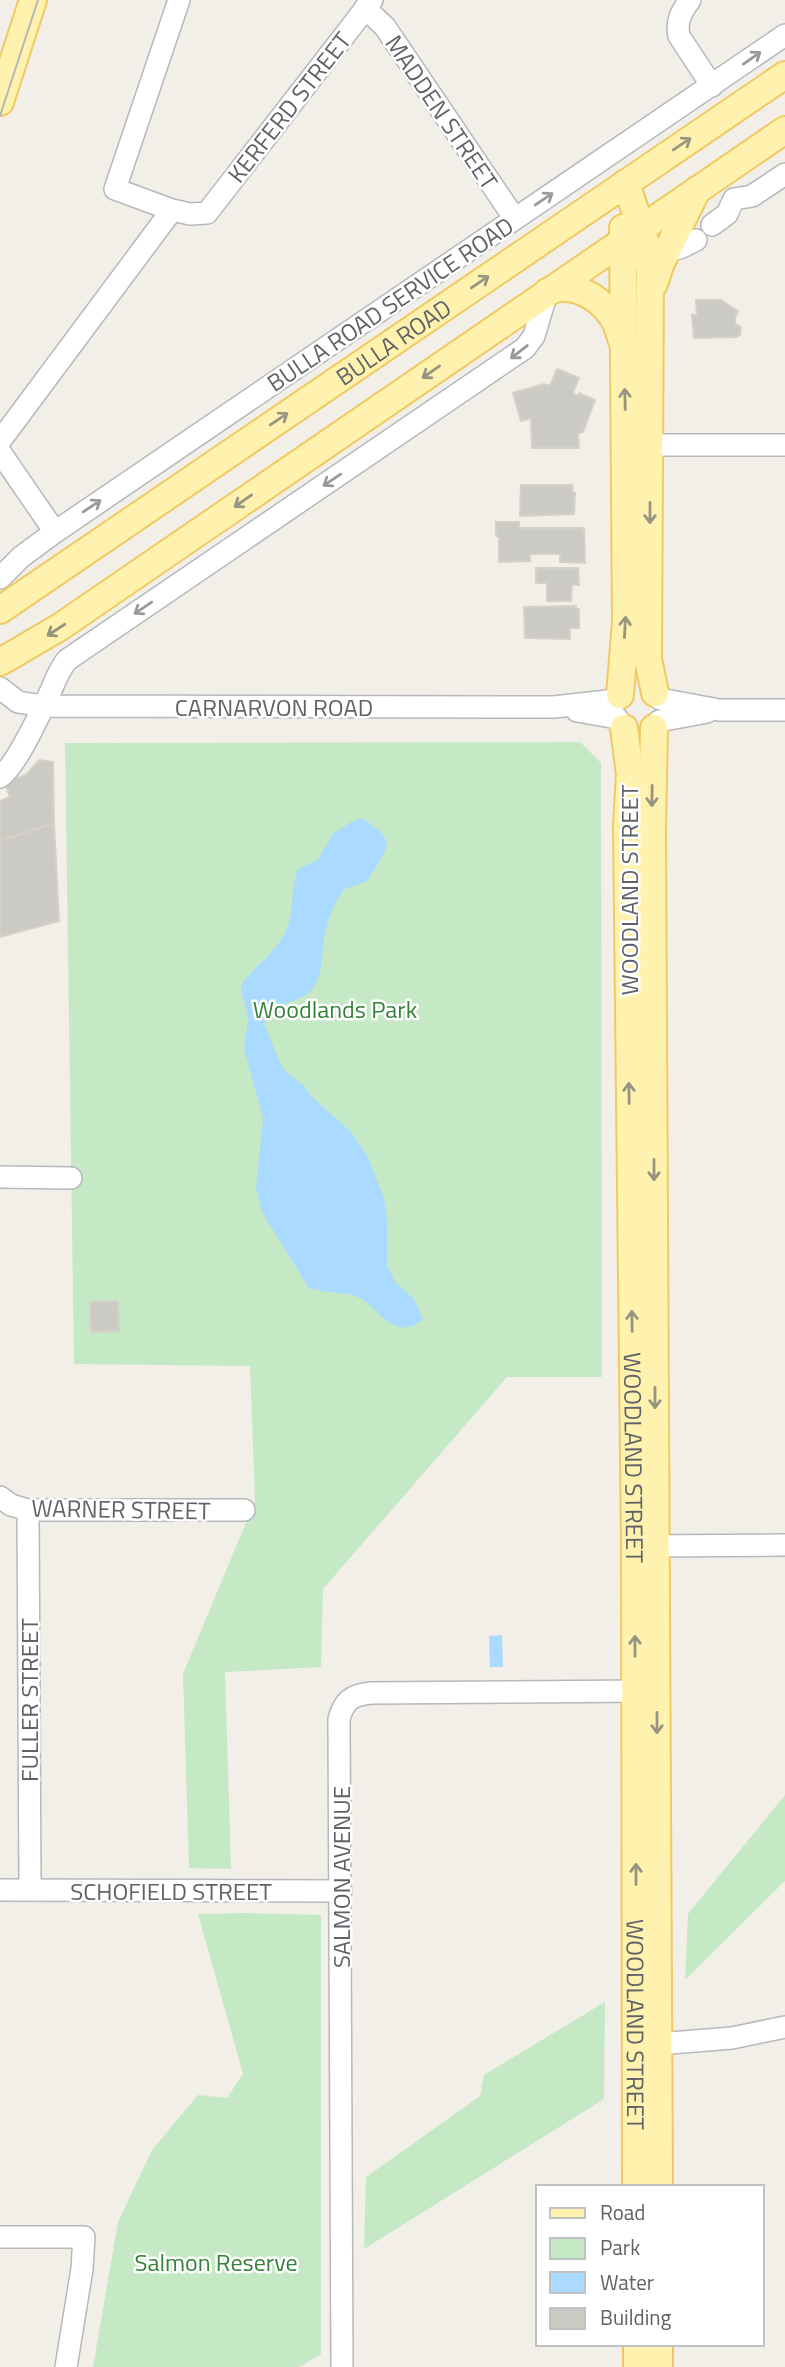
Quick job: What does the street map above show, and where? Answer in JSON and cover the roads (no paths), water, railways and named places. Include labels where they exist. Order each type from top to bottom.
[{"type":"main road","points":[[0,102],[33,0]]},
{"type":"main road","name":"BULLA ROAD","points":[[0,610],[785,75]]},
{"type":"main road","name":"BULLA ROAD","points":[[0,662],[60,627],[785,130]]},
{"type":"main road","points":[[625,183],[632,235]]},
{"type":"main road","points":[[650,302],[667,250],[697,190]]},
{"type":"main road","name":"WOODLAND STREET","points":[[632,235],[649,258],[650,302],[637,445],[620,710],[631,774],[627,825],[640,975]]},
{"type":"main road","name":"WOODLAND STREET","points":[[632,235],[624,353],[637,445],[648,660],[657,710],[640,975],[647,2045],[636,2185]]},
{"type":"main road","points":[[547,292],[556,288],[570,289],[583,292],[596,300],[616,323],[624,353]]},
{"type":"main road","points":[[642,686],[657,710],[639,733],[620,710],[627,690],[642,686]]},
{"type":"main road","name":"WOODLAND STREET","points":[[647,2045],[659,2185]]},
{"type":"main road","points":[[637,2346],[637,2367]]},
{"type":"main road","points":[[659,2346],[659,2367]]},
{"type":"street","points":[[0,441],[172,210],[115,189],[179,0]]},
{"type":"street","points":[[690,0],[679,17],[679,36],[712,86]]},
{"type":"street","name":"KERFERD STREET","points":[[172,210],[190,214],[207,213],[369,4]]},
{"type":"street","name":"MADDEN STREET","points":[[369,4],[514,219]]},
{"type":"street","name":"BULLA ROAD SERVICE ROAD","points":[[0,578],[20,557],[55,532],[785,35]]},
{"type":"street","points":[[697,190],[718,198],[752,196],[785,174]]},
{"type":"street","points":[[667,250],[680,248],[704,232],[728,212],[734,199]]},
{"type":"street","points":[[0,777],[10,767],[61,667],[76,653],[526,348],[534,336],[547,292]]},
{"type":"street","points":[[637,445],[785,445]]},
{"type":"street","points":[[0,452],[55,532]]},
{"type":"street","name":"CARNARVON ROAD","points":[[0,688],[18,702],[43,706],[554,707],[620,710]]},
{"type":"street","points":[[657,710],[785,710]]},
{"type":"street","points":[[0,1177],[71,1178]]},
{"type":"street","name":"WARNER STREET","points":[[0,1497],[11,1505],[28,1510],[244,1510]]},
{"type":"street","name":"FULLER STREET","points":[[28,1510],[30,1890]]},
{"type":"street","points":[[645,1546],[785,1545]]},
{"type":"street","name":"SALMON AVENUE","points":[[342,2367],[339,1719],[343,1706],[350,1698],[370,1693],[646,1691]]},
{"type":"street","name":"SCHOFIELD STREET","points":[[0,1890],[341,1891]]},
{"type":"street","points":[[647,2045],[732,2038],[785,2027]]},
{"type":"street","points":[[0,2237],[84,2237],[82,2269],[66,2367]]},
{"type":"water","points":[[363,818],[383,834],[387,844],[384,854],[367,881],[344,889],[337,901],[327,926],[320,970],[314,987],[301,998],[272,1010],[264,1024],[282,1068],[350,1131],[367,1155],[384,1198],[387,1265],[395,1282],[414,1299],[423,1320],[403,1328],[388,1322],[354,1295],[308,1287],[262,1212],[256,1189],[263,1118],[244,1049],[248,1019],[241,992],[242,984],[276,947],[285,933],[298,869],[317,860],[334,833]]},
{"type":"water","points":[[502,1635],[503,1667],[490,1667],[489,1636]]},
{"type":"tram line","points":[[0,116],[38,0]]},
{"type":"park label","name":"Woodlands Park","points":[[335,1009]]},
{"type":"park label","name":"Salmon Reserve","points":[[216,2262]]}]
